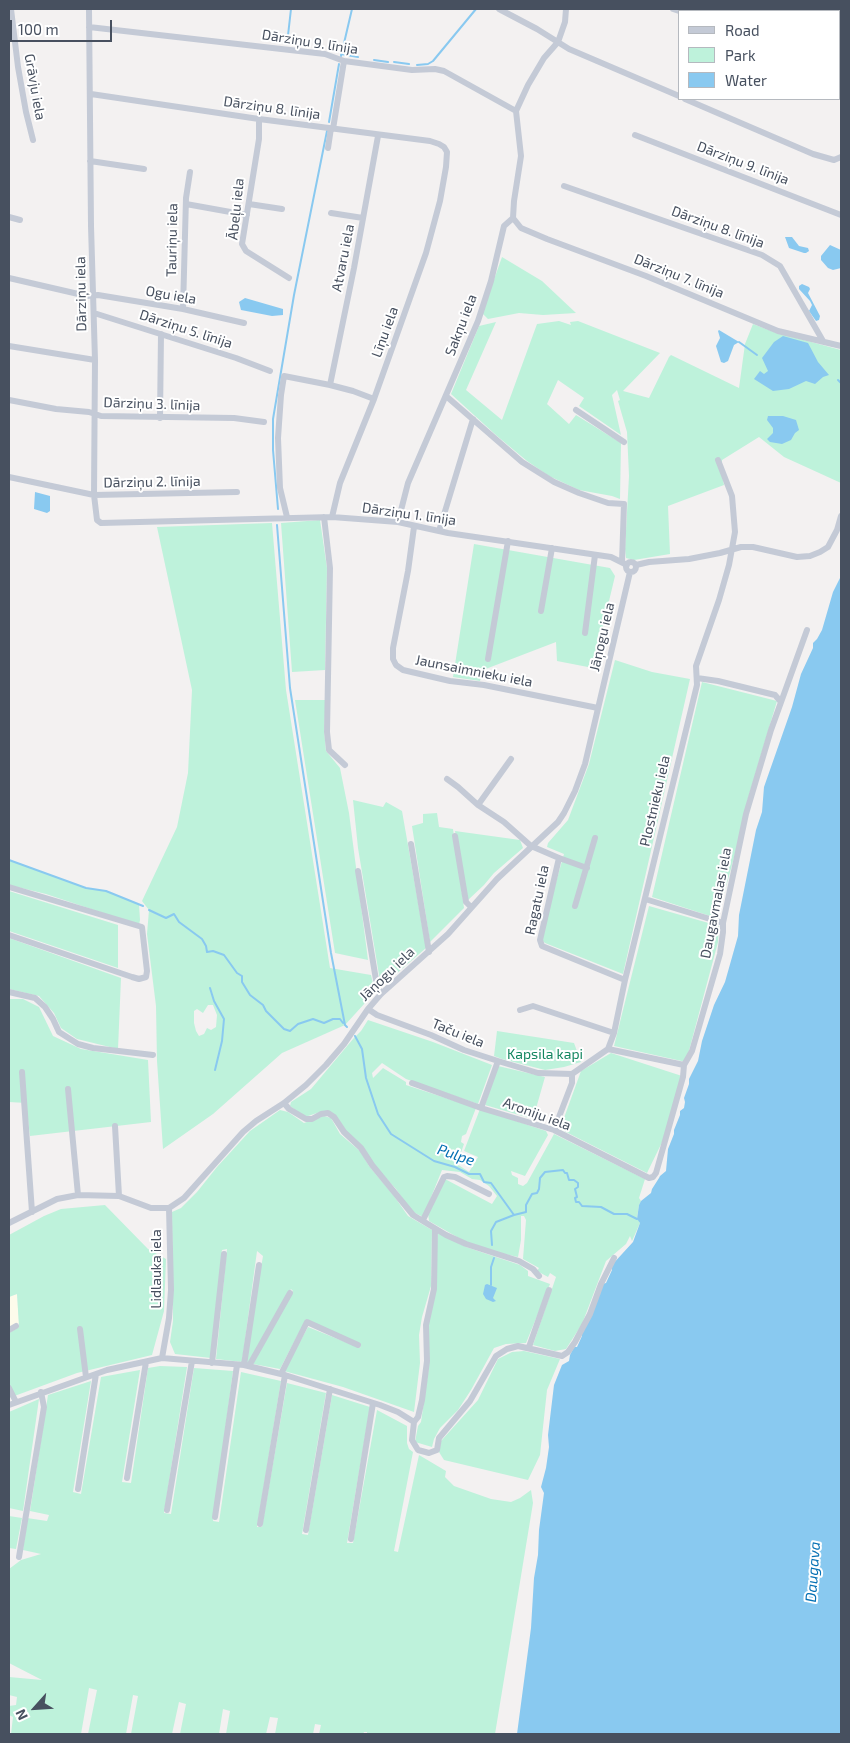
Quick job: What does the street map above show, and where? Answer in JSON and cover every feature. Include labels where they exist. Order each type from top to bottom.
[{"type":"street","name":"Grāvju iela","points":[[11,9],[18,67],[33,140]]},
{"type":"street","name":"Dārziņu iela","points":[[89,9],[90,161],[95,360],[94,495],[97,520],[101,523],[154,521]]},
{"type":"street","points":[[499,9],[569,49],[678,96]]},
{"type":"street","points":[[516,111],[528,85],[544,58],[558,42],[565,22],[566,9]]},
{"type":"street","name":"Dārziņu 9. līnija","points":[[89,27],[325,54],[344,61],[412,70],[434,69],[444,72],[516,111]]},
{"type":"street","points":[[328,148],[344,61]]},
{"type":"street","name":"Dārziņu 8. līnija","points":[[91,94],[378,136],[430,141],[439,144],[446,152]]},
{"type":"street","points":[[687,100],[814,154],[834,160],[841,156]]},
{"type":"street","name":"Sakņu iela","points":[[398,522],[408,483],[424,442],[478,321],[493,272],[504,226],[513,218],[521,156],[516,111]]},
{"type":"street","name":"Ābeļu iela","points":[[259,119],[259,139],[242,244],[246,251],[288,278]]},
{"type":"street","name":"Dārziņu 9. līnija","points":[[635,135],[841,215]]},
{"type":"street","name":"Atvaru iela","points":[[330,385],[378,136]]},
{"type":"street","name":"Līņu iela","points":[[332,517],[340,483],[374,400],[431,238],[440,201],[446,152]]},
{"type":"street","points":[[90,161],[144,170]]},
{"type":"street","name":"Tauriņu iela","points":[[183,309],[186,204],[190,172]]},
{"type":"street","name":"Dārziņu 8. līnija","points":[[564,186],[762,255],[780,266],[823,341]]},
{"type":"street","points":[[186,204],[247,215]]},
{"type":"street","points":[[249,204],[282,209]]},
{"type":"street","points":[[331,213],[363,218]]},
{"type":"street","points":[[9,217],[20,220]]},
{"type":"street","name":"Dārziņu 7. līnija","points":[[513,218],[521,228],[654,279],[778,331],[841,346]]},
{"type":"street","points":[[9,278],[94,296]]},
{"type":"street","name":"Ogu iela","points":[[94,296],[98,295],[183,309],[244,323]]},
{"type":"street","name":"Dārziņu 5. līnija","points":[[94,313],[236,358],[270,371]]},
{"type":"street","points":[[160,418],[161,334]]},
{"type":"street","points":[[9,346],[95,360]]},
{"type":"street","points":[[287,517],[280,488],[278,438],[284,376],[353,391],[374,400]]},
{"type":"street","points":[[446,396],[522,462],[554,482],[578,494],[608,503],[624,504],[624,563],[626,569],[630,572]]},
{"type":"street","name":"Dārziņu 3. līnija","points":[[9,400],[102,416],[234,418],[264,422]]},
{"type":"street","points":[[576,410],[624,442]]},
{"type":"street","points":[[439,531],[473,419]]},
{"type":"street","name":"Plostnieku iela","points":[[608,1049],[614,1033],[625,980],[688,723],[696,685],[696,666],[719,600],[732,550],[735,532],[732,496],[718,460]]},
{"type":"street","name":"Dārziņu 2. līnija","points":[[9,477],[94,495],[237,492]]},
{"type":"street","points":[[624,563],[631,562],[636,565],[649,562],[689,559],[740,547],[753,547],[797,557],[815,554],[824,550],[832,541],[841,516]]},
{"type":"street","points":[[324,517],[330,568],[327,732],[329,750],[346,765]]},
{"type":"street","name":"Dārziņu 1. līnija","points":[[154,521],[332,517],[398,522],[414,527],[611,557],[624,563]]},
{"type":"street","name":"Jaunsaimnieku iela","points":[[414,527],[408,571],[393,648],[393,659],[396,666],[403,670],[450,681],[484,685],[598,708]]},
{"type":"street","points":[[488,659],[508,541]]},
{"type":"street","points":[[541,611],[552,548]]},
{"type":"street","points":[[585,633],[595,555]]},
{"type":"street","name":"Jāņogu iela","points":[[169,1208],[190,1192],[243,1132],[306,1085],[335,1054],[381,994],[448,934],[471,907],[531,846],[558,822],[575,791],[585,764],[630,572],[635,570],[636,565]]},
{"type":"street","name":"Daugavmalas iela","points":[[649,1178],[653,1177],[656,1173],[683,1077],[684,1065],[692,1051],[718,963],[724,932],[722,923],[746,814],[781,702],[807,630]]},
{"type":"street","points":[[696,678],[718,681],[775,695],[781,702]]},
{"type":"street","points":[[478,805],[511,758]]},
{"type":"street","name":"Ragatu iela","points":[[447,779],[478,805],[504,822],[531,846],[587,868]]},
{"type":"street","points":[[455,836],[466,902],[471,907]]},
{"type":"street","points":[[576,906],[595,838]]},
{"type":"street","points":[[411,844],[429,952]]},
{"type":"street","name":"Ragatu iela","points":[[559,858],[540,938],[542,946],[625,980]]},
{"type":"street","points":[[358,871],[377,986],[381,994]]},
{"type":"street","points":[[9,887],[142,927],[148,971],[146,976],[132,977],[9,935]]},
{"type":"street","points":[[645,899],[722,923]]},
{"type":"street","points":[[9,992],[35,998],[45,1007],[59,1032],[78,1044],[93,1048],[153,1055]]},
{"type":"street","points":[[520,1010],[533,1006],[614,1033]]},
{"type":"street","name":"Taču iela","points":[[368,1009],[377,1015],[431,1035],[464,1050],[498,1061],[538,1073],[572,1074]]},
{"type":"street","points":[[554,1130],[572,1083],[572,1074],[608,1049],[684,1065]]},
{"type":"street","points":[[482,1108],[498,1061]]},
{"type":"street","points":[[22,1072],[32,1212]]},
{"type":"street","name":"Aroniju iela","points":[[412,1083],[482,1108],[554,1130],[649,1178]]},
{"type":"street","points":[[68,1089],[78,1195]]},
{"type":"street","points":[[284,1103],[289,1109],[306,1119],[328,1113],[334,1117],[344,1132],[361,1148],[372,1165],[413,1215],[435,1229],[466,1244],[519,1261],[533,1269],[539,1276]]},
{"type":"street","points":[[115,1126],[119,1196]]},
{"type":"street","points":[[423,1220],[444,1178],[447,1176],[455,1177],[488,1194]]},
{"type":"street","points":[[9,1223],[57,1199],[78,1195],[119,1196],[151,1208],[169,1208]]},
{"type":"street","name":"Lidlauka iela","points":[[162,1358],[169,1318],[171,1290],[169,1208]]},
{"type":"street","points":[[435,1229],[434,1289],[426,1325],[427,1361],[422,1400],[418,1417],[414,1422],[412,1440],[418,1450],[424,1452],[435,1452],[439,1438],[470,1401],[496,1356],[518,1346],[562,1356],[568,1352],[590,1314],[601,1284],[614,1258]]},
{"type":"street","points":[[212,1363],[224,1254]]},
{"type":"street","points":[[215,1517],[243,1366],[259,1265]]},
{"type":"street","points":[[529,1347],[549,1290]]},
{"type":"street","points":[[243,1366],[290,1293]]},
{"type":"street","points":[[260,1524],[283,1374],[307,1322],[358,1345]]},
{"type":"street","points":[[9,1330],[16,1326]]},
{"type":"street","points":[[80,1328],[86,1377]]},
{"type":"street","points":[[9,1405],[86,1377],[162,1358],[243,1366],[283,1374],[374,1402],[398,1412],[414,1422]]},
{"type":"street","points":[[167,1510],[192,1361]]},
{"type":"street","points":[[127,1478],[146,1362]]},
{"type":"street","points":[[78,1488],[96,1374]]},
{"type":"street","points":[[9,1388],[16,1402]]},
{"type":"street","points":[[306,1530],[330,1390]]},
{"type":"street","points":[[19,1557],[44,1407],[42,1392]]},
{"type":"street","points":[[351,1539],[374,1402]]},
{"type":"shaded area","points":[[17,1294],[19,1323],[9,1328],[9,1297]]},
{"type":"green space","points":[[502,257],[542,281],[576,313],[543,315],[519,313],[488,319],[482,313]]},
{"type":"green space","points":[[559,321],[571,325],[570,322],[578,321],[660,353],[623,391],[649,398],[671,355],[739,388],[745,344],[753,324],[774,332],[841,350],[841,483],[784,457],[759,437],[722,460],[724,485],[668,506],[670,554],[634,560],[626,558],[629,476],[627,432],[618,401],[620,400],[617,390],[612,395],[621,435],[579,406],[584,398],[558,380],[547,404],[569,424],[576,415],[621,443],[620,499],[579,490],[549,476],[527,461],[497,436],[451,394],[479,326],[496,322],[466,390],[502,420],[537,324]]},
{"type":"green space","points":[[320,520],[327,568],[325,670],[292,672],[281,523]]},
{"type":"green space","points":[[272,523],[286,690],[330,968],[371,975],[375,992],[345,1025],[282,1053],[213,1114],[163,1149],[157,1061],[156,1006],[147,934],[149,910],[142,901],[177,827],[188,773],[192,690],[157,527]],"holes":[[[208,1005],[213,1005],[217,1015],[216,1027],[211,1030],[207,1028],[204,1034],[199,1036],[194,1023],[194,1011],[197,1009],[203,1013]]]},
{"type":"green space","points":[[474,544],[610,568],[615,576],[593,668],[557,661],[556,642],[483,670],[480,681],[453,677]]},
{"type":"green space","points":[[615,660],[652,672],[690,679],[623,974],[545,943],[540,938],[564,854],[547,847],[548,843],[568,820],[589,764]]},
{"type":"green space","points":[[702,682],[777,701],[747,802],[740,836],[719,912],[719,919],[652,897]]},
{"type":"green space","points":[[295,700],[326,700],[324,730],[326,751],[340,768],[349,813],[368,960],[335,953]]},
{"type":"green space","points":[[353,800],[383,807],[386,802],[402,811],[426,948],[381,987],[358,848]]},
{"type":"green space","points":[[437,813],[439,827],[453,829],[464,908],[430,942],[412,826],[423,823],[423,814]]},
{"type":"green space","points":[[455,831],[520,840],[523,848],[494,873],[467,901]]},
{"type":"green space","points":[[9,860],[86,888],[106,891],[139,904],[139,925],[46,894],[9,885]]},
{"type":"green space","points":[[9,891],[118,925],[118,968],[9,931]]},
{"type":"green space","points":[[649,906],[719,926],[718,942],[686,1062],[614,1046]]},
{"type":"green space","points":[[9,938],[121,978],[118,1049],[77,1039],[61,1028],[54,1013],[39,996],[9,989]]},
{"type":"green space","points":[[9,999],[23,999],[39,1007],[53,1036],[81,1049],[148,1060],[151,1122],[30,1136],[26,1103],[9,1102]]},
{"type":"green space","points":[[368,1020],[492,1065],[478,1104],[406,1079],[382,1063],[372,1073],[373,1078],[383,1068],[406,1082],[406,1085],[476,1108],[466,1134],[462,1136],[461,1142],[464,1144],[457,1164],[469,1172],[478,1157],[464,1151],[480,1109],[546,1131],[548,1135],[525,1176],[511,1171],[512,1175],[518,1178],[518,1184],[523,1186],[527,1183],[554,1134],[645,1179],[639,1198],[641,1201],[637,1218],[640,1223],[632,1241],[630,1236],[626,1244],[606,1261],[582,1324],[566,1349],[555,1351],[533,1345],[556,1277],[550,1273],[548,1277],[537,1271],[539,1268],[523,1259],[526,1220],[524,1216],[521,1216],[521,1240],[518,1257],[491,1251],[464,1241],[429,1221],[428,1213],[445,1179],[492,1204],[497,1196],[489,1186],[460,1172],[442,1170],[423,1217],[415,1213],[407,1205],[396,1189],[374,1165],[360,1144],[323,1111],[305,1117],[290,1106],[291,1102],[311,1089],[361,1031]]},
{"type":"green space","name":"Kapsila kapi","points":[[497,1031],[574,1043],[581,1062],[545,1070],[502,1059],[494,1056]]},
{"type":"green space","points":[[611,1053],[682,1076],[668,1130],[647,1173],[560,1129],[581,1071]]},
{"type":"green space","points":[[498,1066],[545,1077],[533,1119],[485,1105]]},
{"type":"green space","points":[[280,1110],[288,1112],[304,1123],[324,1116],[331,1118],[340,1134],[361,1152],[369,1166],[408,1216],[432,1230],[431,1286],[419,1335],[420,1363],[414,1412],[343,1387],[284,1371],[308,1327],[360,1348],[361,1344],[306,1319],[280,1369],[253,1364],[293,1291],[291,1289],[248,1363],[245,1363],[263,1256],[257,1251],[242,1362],[216,1359],[227,1249],[222,1250],[211,1358],[175,1354],[170,1342],[173,1321],[172,1212],[181,1208],[197,1192],[250,1131]]},
{"type":"green space","points":[[105,1205],[148,1249],[166,1259],[164,1311],[152,1355],[77,1373],[9,1398],[9,1333],[19,1327],[17,1294],[9,1297],[9,1235],[61,1209]]},
{"type":"green space","points":[[438,1233],[466,1247],[520,1265],[528,1271],[528,1276],[550,1284],[526,1343],[506,1344],[494,1348],[458,1410],[440,1428],[432,1447],[415,1442],[418,1426],[421,1422],[429,1367],[429,1322]]},
{"type":"green space","points":[[524,1351],[560,1359],[547,1390],[540,1455],[528,1480],[444,1460],[439,1452],[441,1441],[478,1400],[498,1359],[512,1352]]},
{"type":"green space","points":[[160,1366],[187,1367],[164,1513],[171,1514],[194,1368],[233,1371],[213,1521],[219,1522],[241,1372],[281,1381],[257,1527],[262,1527],[287,1383],[326,1393],[302,1534],[308,1535],[332,1395],[370,1407],[347,1543],[353,1543],[377,1410],[407,1426],[407,1443],[409,1449],[413,1452],[394,1551],[398,1552],[419,1455],[446,1471],[445,1477],[454,1486],[491,1499],[511,1502],[531,1490],[533,1503],[495,1734],[367,1734],[367,1732],[364,1732],[363,1734],[319,1734],[321,1725],[315,1724],[313,1734],[275,1734],[278,1718],[270,1717],[266,1734],[226,1734],[230,1711],[223,1709],[219,1734],[180,1734],[186,1704],[179,1702],[172,1734],[131,1734],[138,1696],[133,1695],[126,1734],[88,1734],[97,1690],[89,1688],[81,1734],[11,1734],[13,1717],[9,1715],[9,1706],[16,1705],[17,1697],[9,1695],[9,1677],[42,1680],[9,1663],[9,1569],[21,1560],[41,1554],[23,1550],[27,1518],[47,1521],[49,1515],[30,1511],[48,1395],[91,1381],[73,1492],[81,1494],[101,1377],[140,1370],[122,1482],[131,1483],[148,1368]]},
{"type":"green space","points":[[39,1399],[23,1511],[9,1508],[9,1412]]},
{"type":"green space","points":[[9,1516],[22,1518],[16,1549],[9,1548]]},
{"type":"water","points":[[785,237],[792,237],[799,246],[808,248],[809,251],[804,253],[789,248]]},
{"type":"water","points":[[830,245],[841,250],[841,268],[833,270],[828,268],[821,260],[821,256]]},
{"type":"water","points":[[802,284],[810,289],[808,293],[820,316],[819,320],[816,321],[809,311],[812,305],[799,289],[799,286]]},
{"type":"water","points":[[245,298],[283,309],[283,315],[272,316],[241,310],[239,302]]},
{"type":"water","points":[[719,330],[739,342],[734,345],[728,361],[724,363],[721,362],[716,346],[720,338]]},
{"type":"water","points":[[783,336],[808,343],[818,362],[829,375],[823,377],[815,384],[806,381],[789,389],[773,391],[754,379],[760,371],[764,374],[768,371],[762,358],[774,342]]},
{"type":"water","points":[[768,416],[783,416],[796,420],[799,430],[791,440],[782,444],[770,442],[767,439],[773,433],[773,428],[767,420]]},
{"type":"water","points":[[35,492],[50,496],[50,511],[47,513],[34,509]]},
{"type":"water","name":"Daugava","points":[[841,576],[841,1734],[517,1734],[531,1628],[534,1578],[544,1493],[541,1487],[549,1447],[548,1435],[554,1385],[562,1365],[569,1361],[574,1347],[577,1347],[602,1284],[606,1283],[612,1270],[611,1266],[633,1242],[640,1223],[637,1219],[641,1201],[651,1193],[660,1176],[666,1171],[668,1149],[680,1111],[684,1108],[684,1098],[689,1079],[698,1061],[702,1041],[714,1005],[725,982],[738,936],[739,915],[756,830],[762,812],[764,787],[792,707],[801,674],[813,648],[813,643],[822,630],[833,592]]},
{"type":"water","points":[[487,1284],[497,1288],[493,1298],[496,1301],[493,1302],[486,1299],[483,1294]]},
{"type":"waterway","points":[[287,44],[291,9]]},
{"type":"waterway","points":[[341,56],[352,9]]},
{"type":"waterway","points":[[417,65],[428,64],[433,61],[476,9]]},
{"type":"waterway","points":[[341,54],[358,57]]},
{"type":"waterway","points":[[374,60],[388,62]]},
{"type":"waterway","points":[[394,62],[409,64]]},
{"type":"waterway","points":[[329,122],[339,64]]},
{"type":"waterway","points":[[278,509],[273,450],[273,419],[294,295],[327,131]]},
{"type":"waterway","points":[[739,342],[757,355]]},
{"type":"waterway","points":[[838,380],[841,383]]},
{"type":"waterway","points":[[277,525],[290,688],[331,953],[345,1025],[347,1027]]},
{"type":"waterway","points":[[9,860],[86,888],[106,891],[143,906]]},
{"type":"waterway","points":[[149,910],[166,918],[174,914],[179,922],[202,939],[207,952],[213,951],[224,955],[237,973],[242,976],[242,982],[250,995],[263,1005],[266,1011],[284,1029],[290,1031],[298,1024],[313,1019],[324,1023],[333,1019],[340,1019],[343,1023]]},
{"type":"waterway","points":[[210,988],[214,1001],[224,1019],[222,1041],[215,1070]]},
{"type":"waterway","name":"Pulpe","points":[[355,1036],[362,1049],[366,1078],[378,1114],[391,1134],[434,1161],[455,1167],[469,1174],[480,1174],[484,1182],[491,1183],[514,1215],[526,1212],[526,1205],[532,1194],[537,1193],[540,1178],[545,1172],[563,1170],[567,1173],[569,1180],[574,1180],[578,1183],[578,1187],[575,1189],[577,1197],[575,1198],[576,1202],[579,1202],[582,1206],[601,1207],[614,1214],[627,1214],[637,1219]]},
{"type":"waterway","points":[[492,1245],[491,1231],[496,1222],[514,1215]]},
{"type":"waterway","points":[[491,1285],[491,1267],[494,1258]]}]
